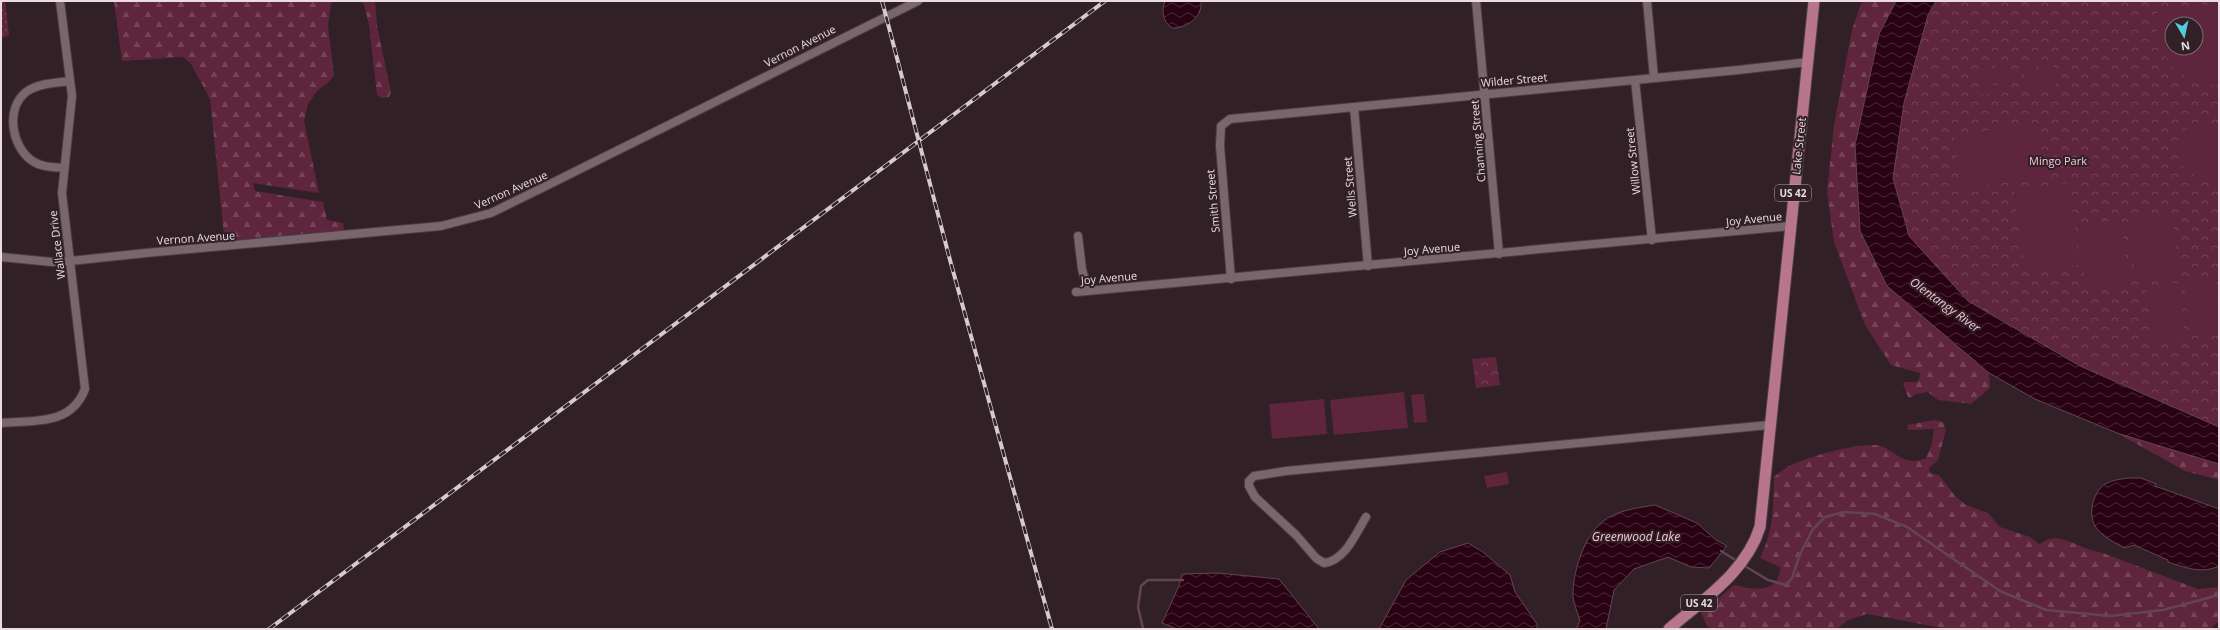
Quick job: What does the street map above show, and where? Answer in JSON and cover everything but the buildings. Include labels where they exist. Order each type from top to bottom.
[{"type":"main road","name":"Lake Street","points":[[1769,425],[1814,1]]},
{"type":"main road","name":"US 42","points":[[1669,629],[1740,567],[1752,549],[1760,526],[1769,425]]},
{"type":"street","name":"Wallace Drive","points":[[1,423],[54,418],[73,409],[81,399],[85,389],[85,378],[62,193],[72,108],[60,1]]},
{"type":"street","name":"Vernon Avenue","points":[[1,257],[52,262],[70,261],[441,226],[469,220],[491,213],[918,1]]},
{"type":"street","name":"Channing Street","points":[[1476,1],[1499,254]]},
{"type":"street","points":[[1647,1],[1654,78]]},
{"type":"street","name":"Wilder Street","points":[[1223,123],[1230,118],[1635,80],[1808,62]]},
{"type":"street","name":"Willow Street","points":[[1635,80],[1652,240]]},
{"type":"street","points":[[64,168],[42,166],[28,158],[17,144],[13,121],[15,109],[25,93],[38,86],[70,82]]},
{"type":"street","name":"Wells Street","points":[[1354,107],[1368,266]]},
{"type":"street","name":"Smith Street","points":[[1223,123],[1220,130],[1220,146],[1231,279]]},
{"type":"street","name":"Joy Avenue","points":[[1076,292],[1231,279],[1790,226]]},
{"type":"street","points":[[1078,236],[1082,269],[1088,291]]},
{"type":"street","points":[[1366,517],[1354,538],[1337,560],[1324,563],[1316,558],[1296,534],[1255,497],[1249,486],[1249,481],[1254,476],[1286,471],[1769,425]]},
{"type":"green space","points":[[1,1],[5,1],[9,35],[1,38]]},
{"type":"green space","points":[[114,1],[334,1],[331,4],[328,26],[334,75],[329,82],[317,91],[308,104],[304,121],[319,193],[253,183],[255,191],[323,202],[327,220],[343,223],[344,231],[225,245],[210,99],[191,64],[183,57],[122,61]]},
{"type":"green space","points":[[359,1],[375,1],[377,26],[391,92],[389,97],[382,98],[377,95],[369,25],[364,4]]},
{"type":"green space","points":[[1862,1],[1896,1],[1879,34],[1967,353],[1989,373],[1990,388],[1971,404],[1938,400],[1928,392],[1916,394],[1911,398],[1908,397],[1903,384],[1905,382],[1916,382],[1919,380],[1920,373],[1891,365],[1865,325],[1834,242],[1827,192],[1834,125],[1852,30]]},
{"type":"green space","name":"Mingo Park","points":[[1936,1],[2219,1],[2219,427],[2080,366],[1968,301],[1909,236],[1893,178],[1904,103],[1928,15]]},
{"type":"green space","points":[[2219,4],[2219,85],[2204,84],[2191,79],[2179,72],[2166,56],[2204,56],[2204,16],[2164,16],[2164,53],[2158,37],[2156,23],[2158,8]]},
{"type":"green space","points":[[2053,60],[2056,88],[2043,89],[2040,61]]},
{"type":"green space","points":[[2036,61],[2039,89],[2026,91],[2023,63]]},
{"type":"green space","points":[[2009,65],[2011,92],[1998,94],[1996,66]]},
{"type":"green space","points":[[1992,66],[1994,94],[1981,95],[1979,67]]},
{"type":"green space","points":[[2219,124],[2219,182],[2198,177],[2190,173],[2179,161],[2177,143],[2180,131]]},
{"type":"green space","points":[[2039,125],[2046,178],[1960,188],[1954,135]]},
{"type":"green space","points":[[2069,183],[2079,265],[2025,272],[2014,190]]},
{"type":"green space","points":[[2172,212],[2179,277],[2136,282],[2127,216]]},
{"type":"green space","points":[[2121,220],[2129,284],[2086,290],[2078,225]]},
{"type":"green space","points":[[2216,276],[2219,330],[2190,333],[2184,279]]},
{"type":"green space","points":[[2179,283],[2185,337],[2152,341],[2146,286]]},
{"type":"green space","points":[[1496,357],[1500,385],[1476,388],[1472,359]]},
{"type":"green space","points":[[1404,392],[1408,428],[1334,435],[1330,400]]},
{"type":"green space","points":[[1424,394],[1427,422],[1414,423],[1411,395]]},
{"type":"green space","points":[[1324,399],[1327,434],[1272,439],[1269,404]]},
{"type":"green space","points":[[1935,420],[1943,422],[1946,430],[1938,460],[1929,468],[1930,473],[1939,475],[1956,497],[1966,505],[1988,513],[2000,527],[2030,537],[2039,544],[2052,538],[2060,539],[2103,553],[2198,589],[2219,587],[2219,621],[2210,629],[1948,629],[1867,614],[1848,620],[1837,629],[1716,629],[1708,627],[1701,613],[1734,585],[1757,589],[1764,588],[1775,582],[1779,576],[1780,567],[1760,558],[1765,547],[1772,519],[1774,477],[1789,466],[1799,462],[1821,454],[1855,446],[1881,446],[1904,459],[1918,461],[1926,458],[1932,443],[1934,429],[1908,430],[1907,425]]},
{"type":"green space","points":[[2117,433],[2219,464],[2219,480],[2185,471]]},
{"type":"green space","points":[[1507,472],[1509,484],[1487,488],[1484,476]]},
{"type":"water","points":[[1165,1],[1201,1],[1201,7],[1196,17],[1188,24],[1177,28],[1172,28],[1167,23],[1164,16],[1163,9]]},
{"type":"water","name":"Olentangy River","points":[[1896,1],[1936,1],[1928,15],[1904,103],[1893,178],[1909,236],[1968,301],[2080,366],[2219,427],[2219,464],[2117,433],[2035,399],[1989,373],[1887,286],[1860,231],[1855,145],[1879,34]]},
{"type":"water","points":[[2129,478],[2141,478],[2156,484],[2155,486],[2219,509],[2219,566],[2206,570],[2200,570],[2181,566],[2168,562],[2168,560],[2134,545],[2124,548],[2101,533],[2095,526],[2092,515],[2093,503],[2097,492],[2105,484]]},
{"type":"water","name":"Greenwood Lake","points":[[1655,505],[1697,523],[1716,540],[1727,546],[1709,568],[1691,567],[1668,557],[1634,569],[1614,590],[1606,629],[1576,629],[1580,621],[1574,603],[1573,588],[1580,556],[1590,536],[1602,522],[1614,515],[1627,510]]},
{"type":"water","points":[[1468,543],[1483,552],[1510,575],[1515,592],[1537,624],[1537,629],[1379,629],[1406,580],[1440,552]]},
{"type":"water","points":[[1218,573],[1279,579],[1319,629],[1177,629],[1162,623],[1179,586],[1182,574]]},
{"type":"waterway","points":[[1743,565],[1768,580],[1786,585],[1792,578],[1800,554],[1813,529],[1825,517],[1844,512],[1875,514],[1907,527],[2000,591],[2046,610],[2110,616],[2163,610],[2219,595]]},
{"type":"waterway","points":[[1721,551],[1737,561]]},
{"type":"waterway","points":[[1143,629],[1138,607],[1141,586],[1148,580],[1183,580]]},
{"type":"railway","points":[[882,1],[950,260],[1052,629]]},
{"type":"railway","points":[[269,629],[1105,1]]}]
